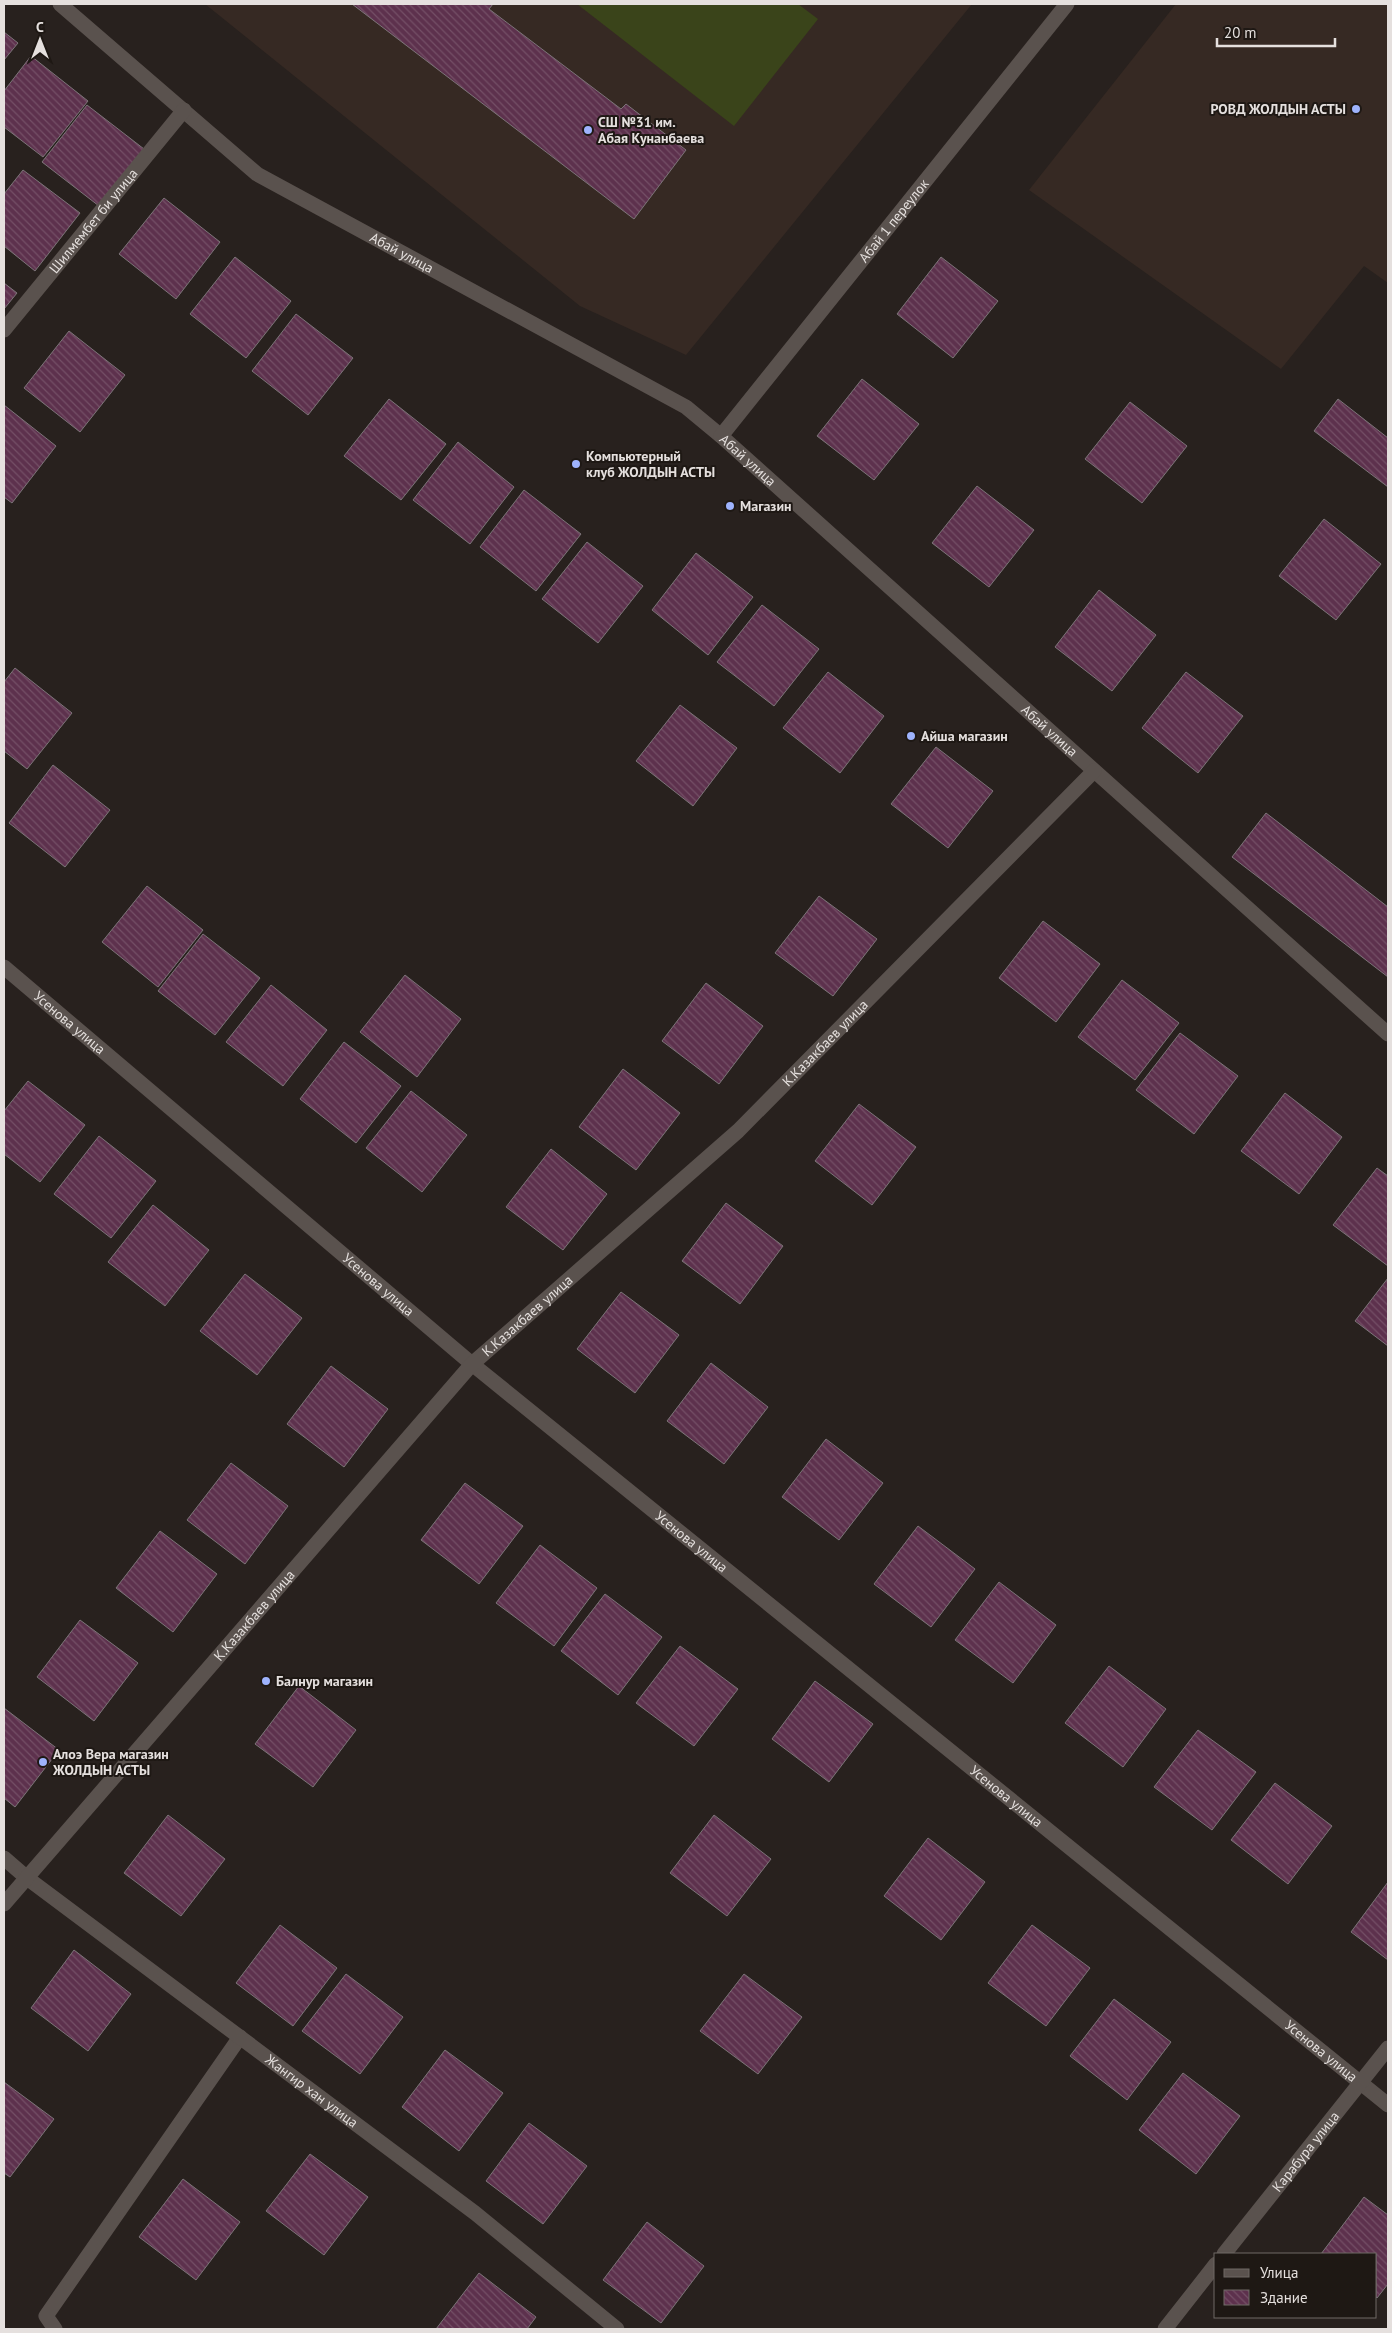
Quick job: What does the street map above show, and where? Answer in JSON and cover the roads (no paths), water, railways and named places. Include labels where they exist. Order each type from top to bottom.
[{"type":"street","name":"Абай улица","points":[[60,4],[257,174],[686,407],[721,436],[1388,1034]]},
{"type":"street","name":"Абай 1 переулок","points":[[721,436],[1067,4]]},
{"type":"street","name":"Шилмембет би улица","points":[[4,330],[184,110]]},
{"type":"street","name":"К.Казакбаев улица","points":[[4,1904],[472,1364],[738,1131],[1094,771]]},
{"type":"street","name":"Усенова улица","points":[[4,967],[472,1364],[1388,2105]]},
{"type":"street","name":"Жангир хан улица","points":[[4,1858],[27,1878],[475,2213],[617,2329]]},
{"type":"street","points":[[55,2329],[46,2316],[240,2038]]},
{"type":"street","name":"Карабура улица","points":[[1225,2253],[1359,2082],[1388,2048]]},
{"type":"street","points":[[1164,2329],[1214,2266]]},
{"type":"place","name":"РОВД ЖОЛДЫН АСТЫ","points":[[1356,109]]},
{"type":"place","name":"СШ №31 им. Абая Кунанбаева","points":[[588,130]]},
{"type":"place","name":"Компьютерный клуб ЖОЛДЫН АСТЫ","points":[[576,464]]},
{"type":"place","name":"Магазин","points":[[730,506]]},
{"type":"place","name":"Айша магазин","points":[[911,736]]},
{"type":"place","name":"Балнур магазин","points":[[266,1681]]},
{"type":"place","name":"Алоэ Вера магазин ЖОЛДЫН АСТЫ","points":[[43,1762]]}]
